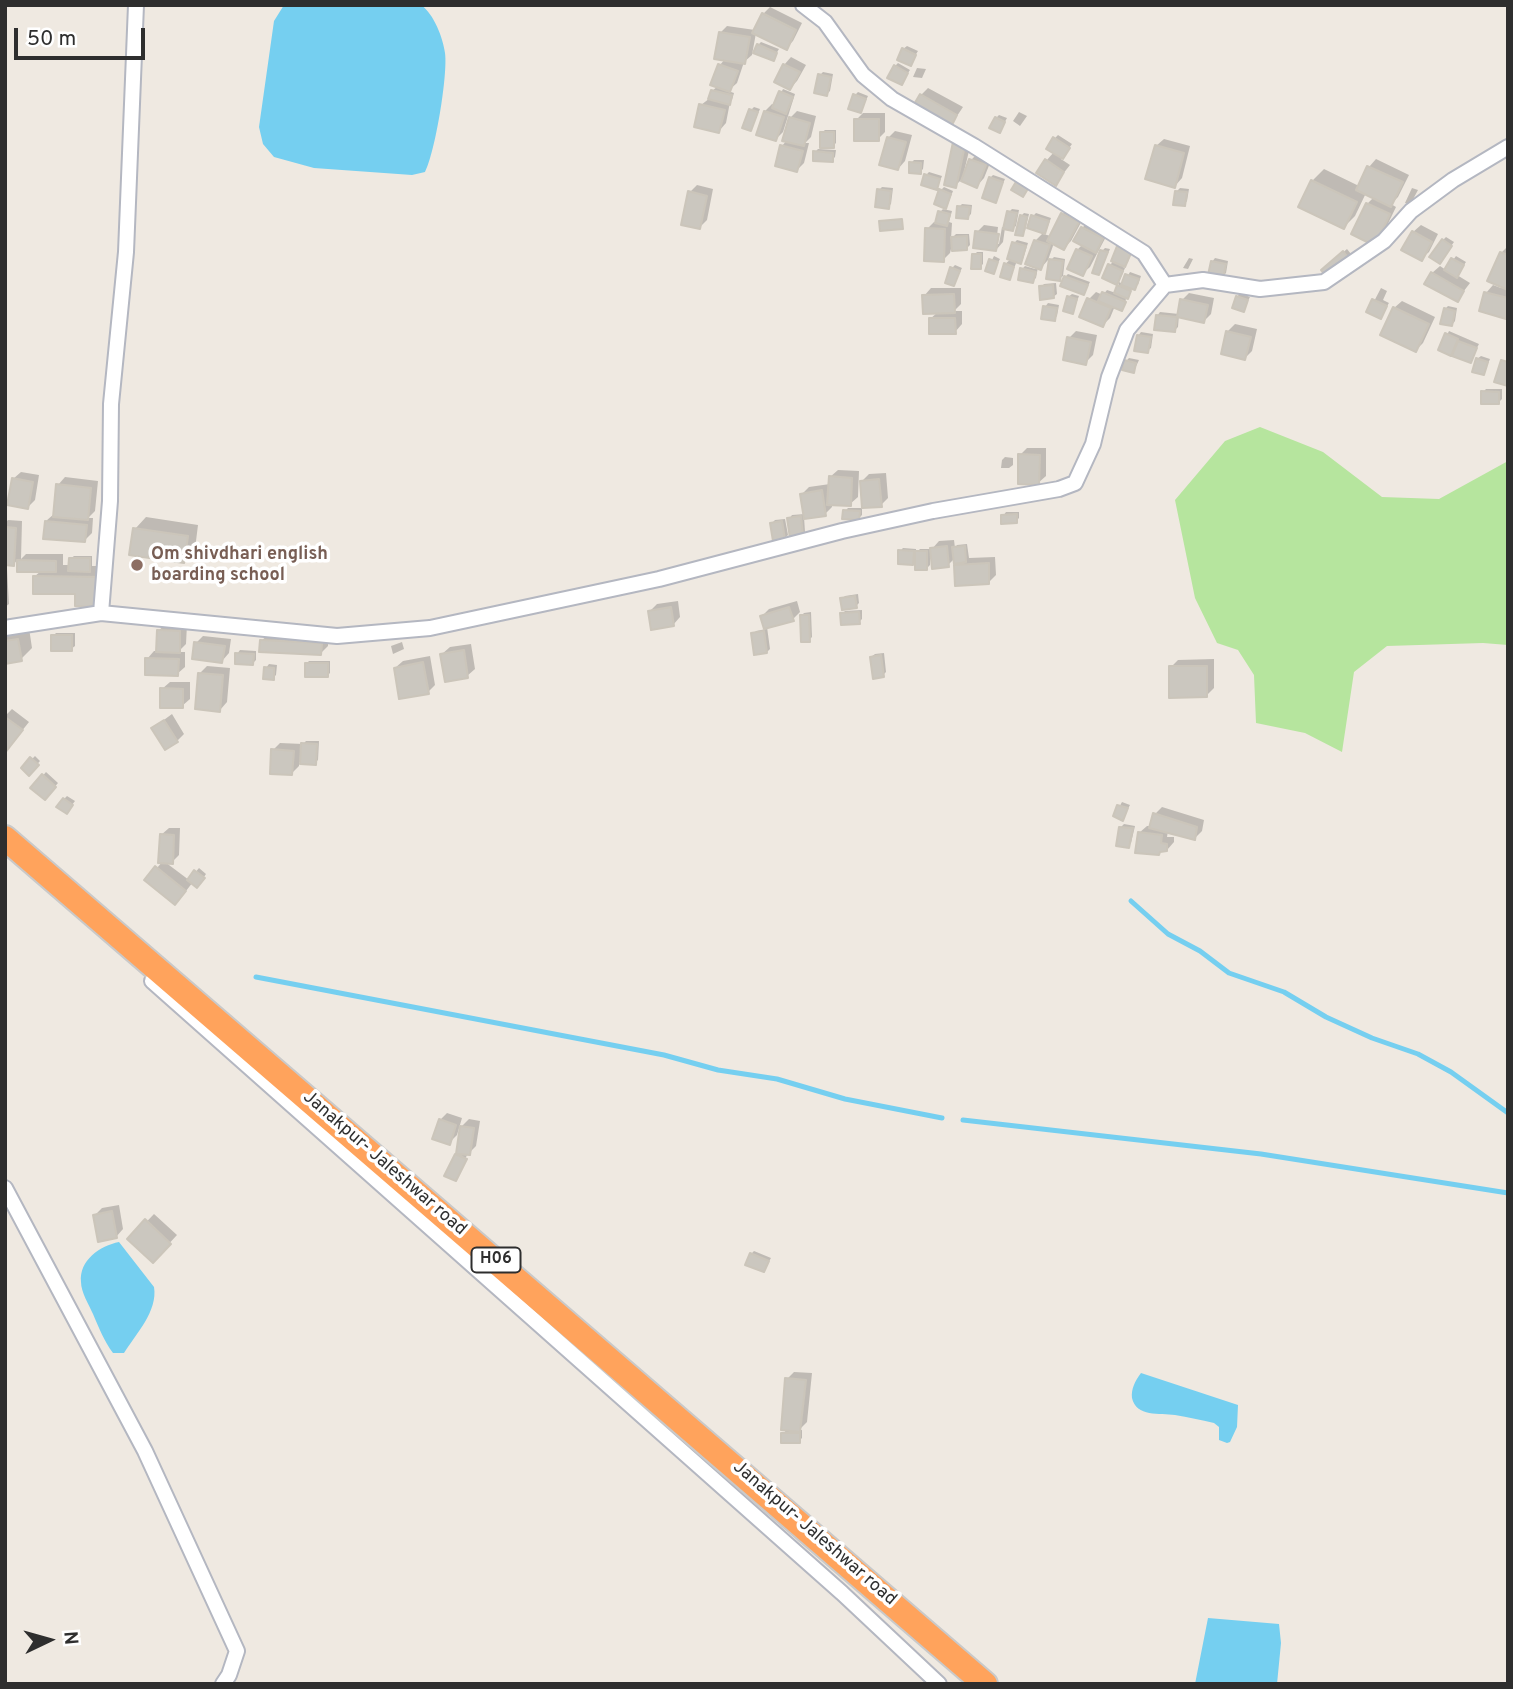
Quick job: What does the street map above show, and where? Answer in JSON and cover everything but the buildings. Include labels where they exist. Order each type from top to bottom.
[{"type":"highway","name":"Janakpur- Jaleshwar road","points":[[5,838],[985,1684]]},
{"type":"street","points":[[101,613],[110,501],[111,404],[126,252],[136,5]]},
{"type":"street","points":[[803,5],[825,22],[863,75],[892,99],[974,146],[1144,253],[1165,285]]},
{"type":"street","points":[[5,628],[101,613],[337,636],[430,628],[659,579],[842,531],[933,511],[1059,489],[1075,483],[1093,444],[1110,377],[1127,330],[1165,285],[1203,280],[1260,289],[1324,282],[1384,241],[1411,211],[1453,180],[1508,147]]},
{"type":"street","points":[[5,848],[842,1593],[939,1684]]},
{"type":"street","points":[[5,1188],[145,1451],[233,1641],[237,1651],[223,1684]]},
{"type":"green space","points":[[1260,427],[1323,452],[1382,497],[1439,499],[1508,461],[1508,645],[1483,643],[1387,646],[1354,672],[1342,752],[1305,733],[1256,723],[1254,675],[1238,650],[1217,643],[1195,598],[1175,500],[1225,441]]},
{"type":"water","points":[[284,5],[421,5],[426,9],[440,34],[445,64],[437,132],[425,172],[412,175],[314,168],[274,157],[263,144],[259,127],[274,21]]},
{"type":"water","points":[[119,1242],[154,1287],[154,1296],[145,1322],[124,1353],[113,1353],[84,1294],[81,1274],[92,1255]]},
{"type":"water","points":[[1141,1373],[1238,1405],[1237,1427],[1230,1442],[1219,1440],[1219,1427],[1214,1423],[1149,1413],[1138,1408],[1132,1395]]},
{"type":"water","points":[[1208,1618],[1279,1624],[1281,1643],[1277,1684],[1195,1684]]},
{"type":"waterway","points":[[1131,901],[1168,934],[1200,951],[1229,973],[1284,992],[1326,1017],[1372,1038],[1418,1054],[1451,1072],[1508,1113]]},
{"type":"waterway","points":[[256,977],[664,1055],[718,1070],[777,1079],[845,1099],[942,1118]]},
{"type":"waterway","points":[[963,1120],[1261,1154],[1508,1193]]},
{"type":"place","name":"Om shivdhari english boarding school","points":[[137,565]]}]
